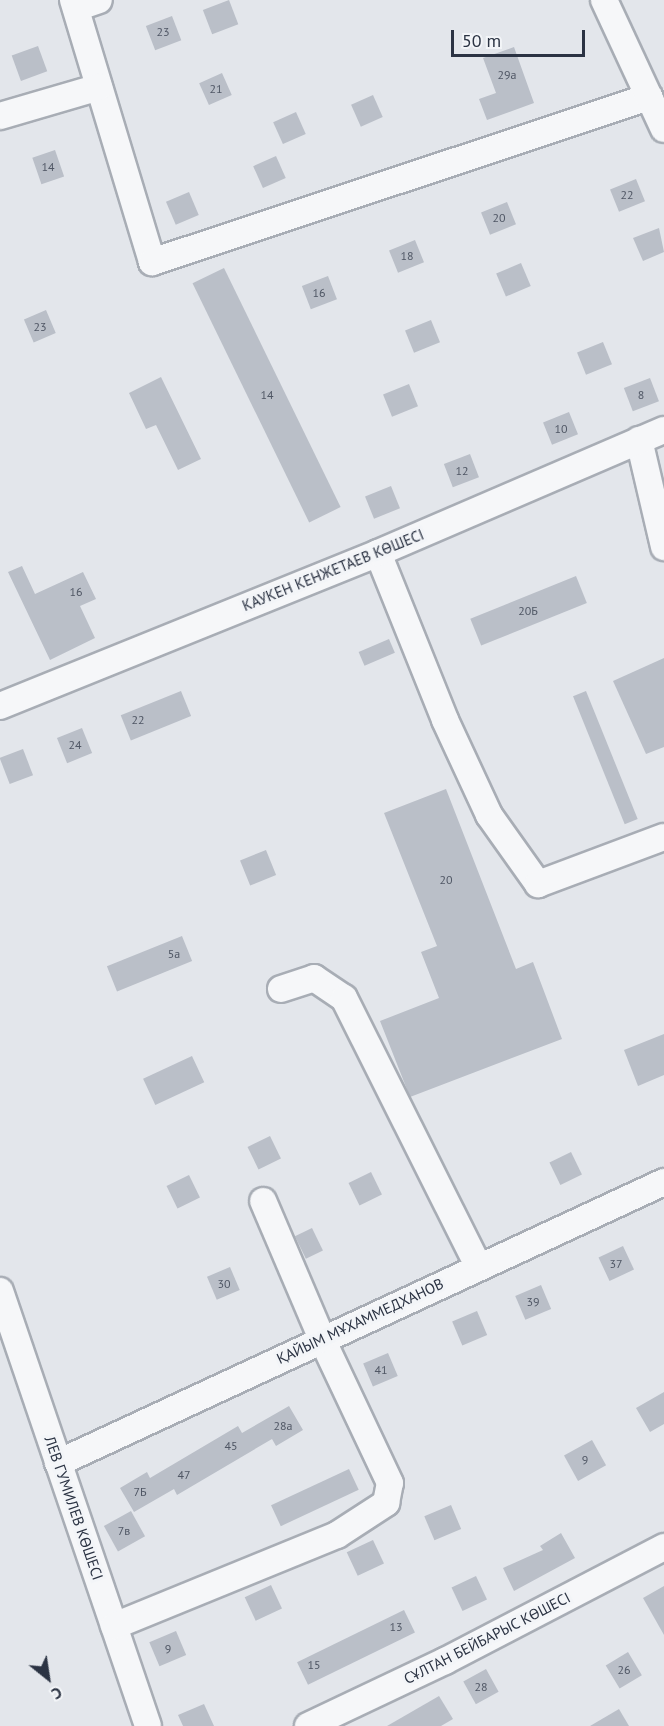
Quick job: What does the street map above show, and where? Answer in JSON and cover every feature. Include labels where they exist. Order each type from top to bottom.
[{"type":"street","points":[[604,0],[664,129]]},
{"type":"street","points":[[83,3],[99,87],[152,262],[649,97]]},
{"type":"street","points":[[0,116],[99,87]]},
{"type":"street","name":"КАУКЕН КЕНЖЕТАЕВ КӨШЕСІ","points":[[0,706],[378,553],[664,430]]},
{"type":"street","points":[[639,440],[664,547]]},
{"type":"street","points":[[378,553],[445,720],[489,814],[538,884],[664,837]]},
{"type":"street","points":[[280,989],[314,978],[344,998],[478,1266]]},
{"type":"street","name":"ҚАЙЫМ МҰХАММЕДХАНОВ","points":[[58,1463],[478,1266],[664,1182]]},
{"type":"street","points":[[114,1626],[337,1535],[386,1503],[390,1483],[322,1339],[263,1201]]},
{"type":"street","name":"ЛЕВ ГУМИЛЕВ КӨШЕСІ","points":[[0,1291],[148,1726]]},
{"type":"street","name":"СҰЛТАН БЕЙБАРЫС КӨШЕСІ","points":[[308,1726],[445,1661],[664,1547]]},
{"type":"building","points":[[229,0],[238,24],[212,34],[203,10]]},
{"type":"building","points":[[172,16],[181,40],[155,50],[146,26]]},
{"type":"building","points":[[38,46],[47,71],[21,81],[12,56]]},
{"type":"building","points":[[514,47],[534,103],[487,120],[479,99],[496,93],[483,58]]},
{"type":"building","points":[[222,73],[232,95],[209,105],[199,83]]},
{"type":"building","points":[[373,95],[383,117],[361,127],[351,105]]},
{"type":"building","points":[[296,112],[306,134],[283,144],[273,122]]},
{"type":"building","points":[[55,150],[64,176],[41,184],[32,158]]},
{"type":"building","points":[[276,156],[286,178],[263,188],[253,166]]},
{"type":"building","points":[[636,179],[645,201],[619,212],[610,189]]},
{"type":"building","points":[[189,192],[199,215],[176,225],[166,202]]},
{"type":"building","points":[[507,202],[516,224],[490,235],[481,212]]},
{"type":"building","points":[[659,228],[664,252],[643,261],[633,238]]},
{"type":"building","points":[[415,240],[424,262],[398,273],[389,250]]},
{"type":"building","points":[[521,263],[531,286],[506,297],[496,274]]},
{"type":"building","points":[[224,268],[341,507],[309,522],[193,283]]},
{"type":"building","points":[[328,276],[337,299],[311,309],[302,286]]},
{"type":"building","points":[[46,310],[56,333],[34,342],[24,319]]},
{"type":"building","points":[[431,320],[440,342],[414,353],[405,330]]},
{"type":"building","points":[[603,342],[612,364],[586,375],[577,352]]},
{"type":"building","points":[[161,377],[201,459],[178,470],[156,425],[146,429],[129,393]]},
{"type":"building","points":[[650,378],[659,401],[633,411],[624,388]]},
{"type":"building","points":[[409,384],[418,406],[392,417],[383,394]]},
{"type":"building","points":[[569,412],[578,434],[552,445],[543,422]]},
{"type":"building","points":[[470,454],[479,477],[453,487],[444,464]]},
{"type":"building","points":[[391,486],[400,508],[374,519],[365,496]]},
{"type":"building","points":[[22,566],[35,594],[83,572],[96,599],[80,606],[95,638],[50,660],[8,572]]},
{"type":"building","points":[[576,576],[587,603],[481,646],[470,619]]},
{"type":"building","points":[[389,639],[395,653],[364,666],[359,652]]},
{"type":"building","points":[[664,658],[664,747],[646,754],[613,681]]},
{"type":"building","points":[[181,691],[191,716],[131,740],[121,715]]},
{"type":"building","points":[[586,691],[638,819],[625,824],[573,696]]},
{"type":"building","points":[[82,728],[92,753],[67,763],[57,738]]},
{"type":"building","points":[[23,749],[33,775],[10,784],[0,758]]},
{"type":"building","points":[[446,789],[516,969],[533,962],[562,1039],[410,1097],[380,1021],[439,998],[421,952],[437,946],[384,813]]},
{"type":"building","points":[[266,850],[276,875],[250,886],[240,860]]},
{"type":"building","points":[[182,936],[192,961],[117,991],[107,966]]},
{"type":"building","points":[[664,1034],[664,1075],[638,1086],[624,1050]]},
{"type":"building","points":[[192,1056],[204,1082],[155,1105],[143,1079]]},
{"type":"building","points":[[270,1136],[281,1158],[258,1169],[248,1147]]},
{"type":"building","points":[[571,1152],[582,1174],[560,1185],[549,1163]]},
{"type":"building","points":[[371,1172],[382,1194],[359,1205],[349,1183]]},
{"type":"building","points":[[189,1175],[200,1197],[177,1208],[167,1186]]},
{"type":"building","points":[[312,1228],[323,1250],[306,1259],[295,1236]]},
{"type":"building","points":[[623,1246],[634,1270],[610,1281],[599,1257]]},
{"type":"building","points":[[230,1267],[240,1290],[217,1300],[207,1277]]},
{"type":"building","points":[[541,1285],[551,1309],[525,1320],[515,1296]]},
{"type":"building","points":[[477,1311],[487,1335],[462,1345],[452,1322]]},
{"type":"building","points":[[388,1353],[398,1376],[373,1387],[363,1364]]},
{"type":"building","points":[[664,1392],[664,1424],[650,1432],[636,1408]]},
{"type":"building","points":[[289,1406],[303,1430],[276,1446],[272,1439],[177,1495],[174,1489],[134,1512],[120,1488],[147,1472],[150,1478],[238,1426],[242,1433]]},
{"type":"building","points":[[592,1440],[606,1465],[578,1481],[564,1456]]},
{"type":"building","points":[[349,1469],[359,1490],[281,1526],[271,1505]]},
{"type":"building","points":[[451,1505],[461,1529],[434,1540],[424,1516]]},
{"type":"building","points":[[131,1511],[145,1536],[118,1551],[104,1526]]},
{"type":"building","points":[[561,1533],[575,1558],[514,1591],[503,1568],[543,1550],[540,1546]]},
{"type":"building","points":[[373,1540],[384,1564],[358,1576],[347,1552]]},
{"type":"building","points":[[476,1576],[487,1600],[463,1611],[452,1587]]},
{"type":"building","points":[[271,1585],[282,1609],[256,1621],[245,1597]]},
{"type":"building","points":[[664,1586],[664,1635],[643,1598]]},
{"type":"building","points":[[404,1610],[415,1632],[308,1685],[297,1662]]},
{"type":"building","points":[[176,1631],[186,1655],[159,1666],[149,1642]]},
{"type":"building","points":[[628,1652],[642,1675],[620,1689],[606,1665]]},
{"type":"building","points":[[486,1669],[499,1692],[476,1704],[463,1682]]},
{"type":"building","points":[[439,1696],[453,1719],[441,1726],[387,1726]]},
{"type":"building","points":[[204,1704],[214,1726],[183,1726],[178,1715]]},
{"type":"building","points":[[619,1709],[629,1726],[590,1726]]}]
